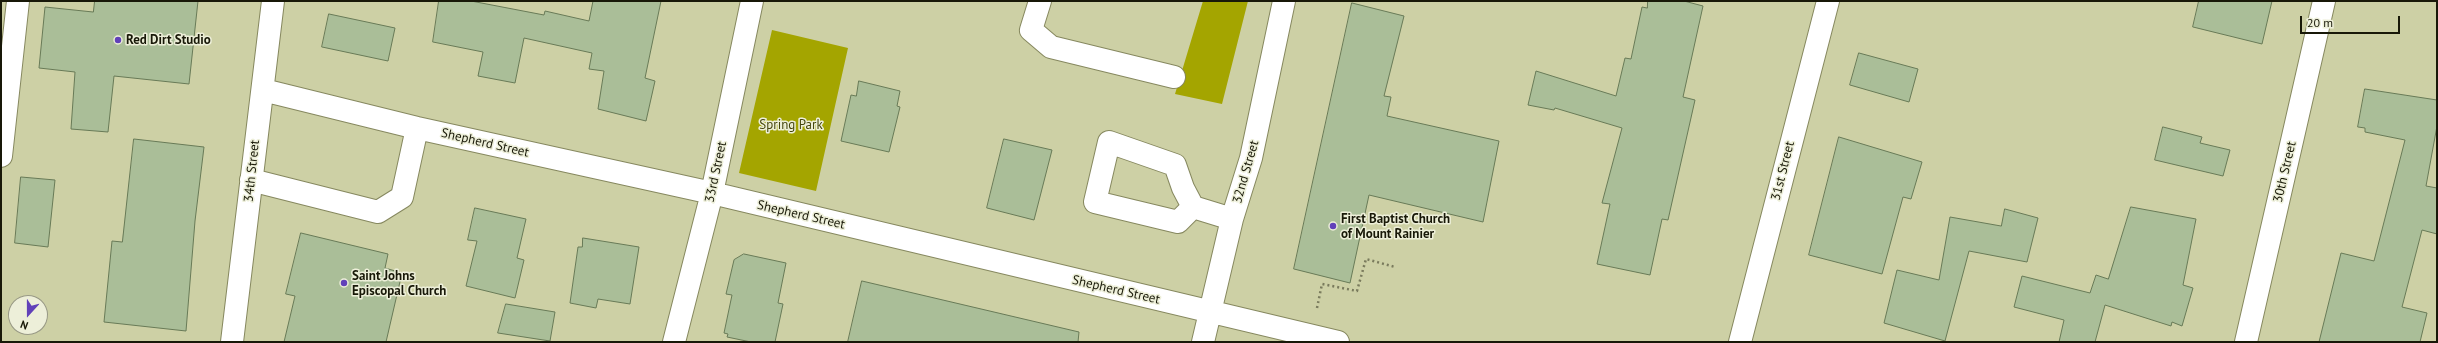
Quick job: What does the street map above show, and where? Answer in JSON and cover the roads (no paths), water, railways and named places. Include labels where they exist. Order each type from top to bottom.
[{"type":"street","points":[[1,156],[18,1]]},
{"type":"street","name":"34th Street","points":[[232,342],[257,119],[263,90],[273,1]]},
{"type":"street","name":"33rd Street","points":[[674,342],[712,193],[752,1]]},
{"type":"street","points":[[1040,1],[1031,30],[1051,47],[1174,77]]},
{"type":"street","name":"32nd Street","points":[[1203,342],[1232,219],[1251,158],[1284,1]]},
{"type":"street","name":"31st Street","points":[[1740,342],[1828,1]]},
{"type":"street","name":"30th Street","points":[[2246,342],[2324,1]]},
{"type":"street","name":"Shepherd Street","points":[[263,90],[417,128],[712,193],[1338,342]]},
{"type":"street","points":[[251,180],[378,212],[402,197],[417,128]]},
{"type":"street","points":[[1109,142],[1175,165],[1192,207],[1178,222],[1095,202],[1109,142]]},
{"type":"street","points":[[1192,207],[1232,219]]},
{"type":"place","name":"Red Dirt Studio","points":[[118,40]]},
{"type":"place","name":"First Baptist Church of Mount Rainier","points":[[1333,226]]},
{"type":"place","name":"Saint Johns Episcopal Church","points":[[344,283]]},
{"type":"park label","name":"Spring Park","points":[[791,125]]}]
